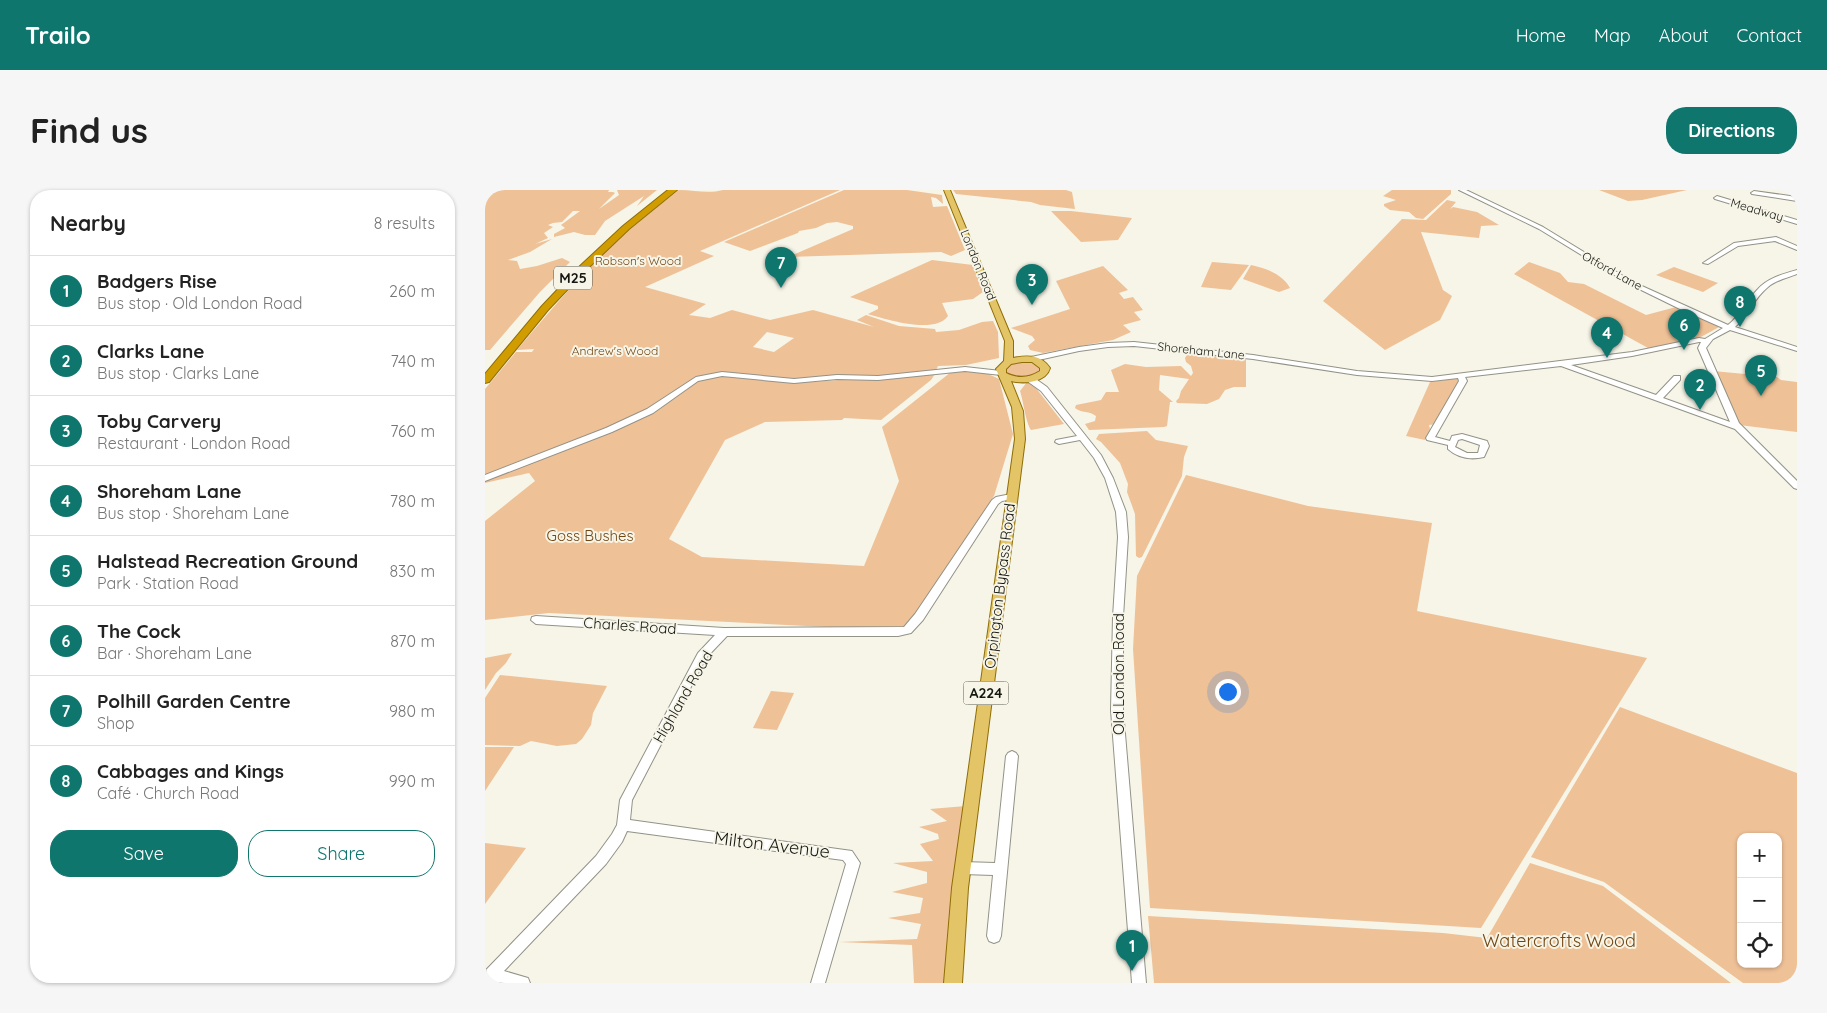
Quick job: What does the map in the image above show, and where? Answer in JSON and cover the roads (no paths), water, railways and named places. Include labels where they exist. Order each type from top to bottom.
[{"type":"highway","name":"M25","points":[[485,366],[562,278],[613,230],[665,190]]},
{"type":"highway","name":"M25","points":[[485,380],[549,304],[584,267],[633,221],[673,190]]},
{"type":"main road","name":"London Road","points":[[947,190],[1009,341],[1010,353],[1005,369]]},
{"type":"main road","name":"London Road","points":[[1009,341],[1043,370]]},
{"type":"main road","points":[[1005,369],[1031,359]]},
{"type":"main road","points":[[1005,369],[1027,380]]},
{"type":"main road","name":"Orpington Bypass Road","points":[[953,983],[958,906],[1020,429],[1019,412],[1015,398],[1007,386],[1005,369]]},
{"type":"main road","points":[[1015,398],[1017,387],[1043,370]]},
{"type":"street","name":"Otford Lane","points":[[1462,190],[1541,228],[1631,283],[1682,308],[1729,328],[1797,349]]},
{"type":"street","points":[[1754,193],[1797,199]]},
{"type":"street","name":"Meadway","points":[[1717,198],[1797,222]]},
{"type":"street","points":[[1710,262],[1736,244],[1776,239],[1797,248]]},
{"type":"street","points":[[1797,272],[1766,285],[1756,294],[1744,314],[1729,328],[1706,341],[1702,346],[1703,353],[1737,427],[1797,486]]},
{"type":"street","name":"Shoreham Lane","points":[[1031,359],[1053,356],[1079,349],[1127,344],[1253,357],[1357,373],[1432,378],[1561,364],[1632,354],[1699,340],[1706,341]]},
{"type":"street","name":"Shoreham Lane","points":[[1043,370],[1046,360],[1053,356]]},
{"type":"street","points":[[1561,364],[1737,427]]},
{"type":"street","points":[[485,478],[633,419],[650,411],[696,379],[712,375],[722,374],[794,381],[837,377],[878,378],[965,369],[1005,369]]},
{"type":"street","points":[[1043,370],[1044,389]]},
{"type":"street","points":[[1452,444],[1431,438],[1463,382],[1461,376]]},
{"type":"street","points":[[1658,398],[1677,378]]},
{"type":"street","name":"Old London Road","points":[[1027,380],[1044,389],[1098,457],[1116,494],[1122,524],[1123,552],[1116,669],[1117,710],[1139,983]]},
{"type":"street","points":[[1059,442],[1083,437]]},
{"type":"street","points":[[724,632],[898,632],[907,630],[919,617],[995,502],[999,499],[1011,497]]},
{"type":"street","name":"Charles Road","points":[[536,620],[724,632]]},
{"type":"street","name":"Highland Road","points":[[523,983],[491,975],[601,860],[617,838],[623,825],[626,800],[702,656],[724,632]]},
{"type":"street","points":[[994,936],[1012,756]]},
{"type":"street","name":"Milton Avenue","points":[[623,825],[847,855],[853,863],[818,983]]},
{"type":"street","points":[[963,868],[1001,869]]},
{"type":"place","name":"Polhill Garden Centre","points":[[781,288]]},
{"type":"place","name":"Toby Carvery","points":[[1032,305]]},
{"type":"place","name":"Cabbages and Kings","points":[[1740,327]]},
{"type":"place","name":"The Cock","points":[[1684,350]]},
{"type":"place","name":"Shoreham Lane","points":[[1607,358]]},
{"type":"place","name":"Halstead Recreation Ground","points":[[1761,396]]},
{"type":"place","name":"Clarks Lane","points":[[1700,410]]},
{"type":"place","name":"Badgers Rise","points":[[1132,971]]},
{"type":"park label","name":"Robson's Wood","points":[[638,261]]},
{"type":"park label","name":"Andrew's Wood","points":[[615,351]]},
{"type":"park label","name":"Goss Bushes","points":[[590,536]]},
{"type":"park label","name":"Watercrofts Wood","points":[[1559,941]]}]
